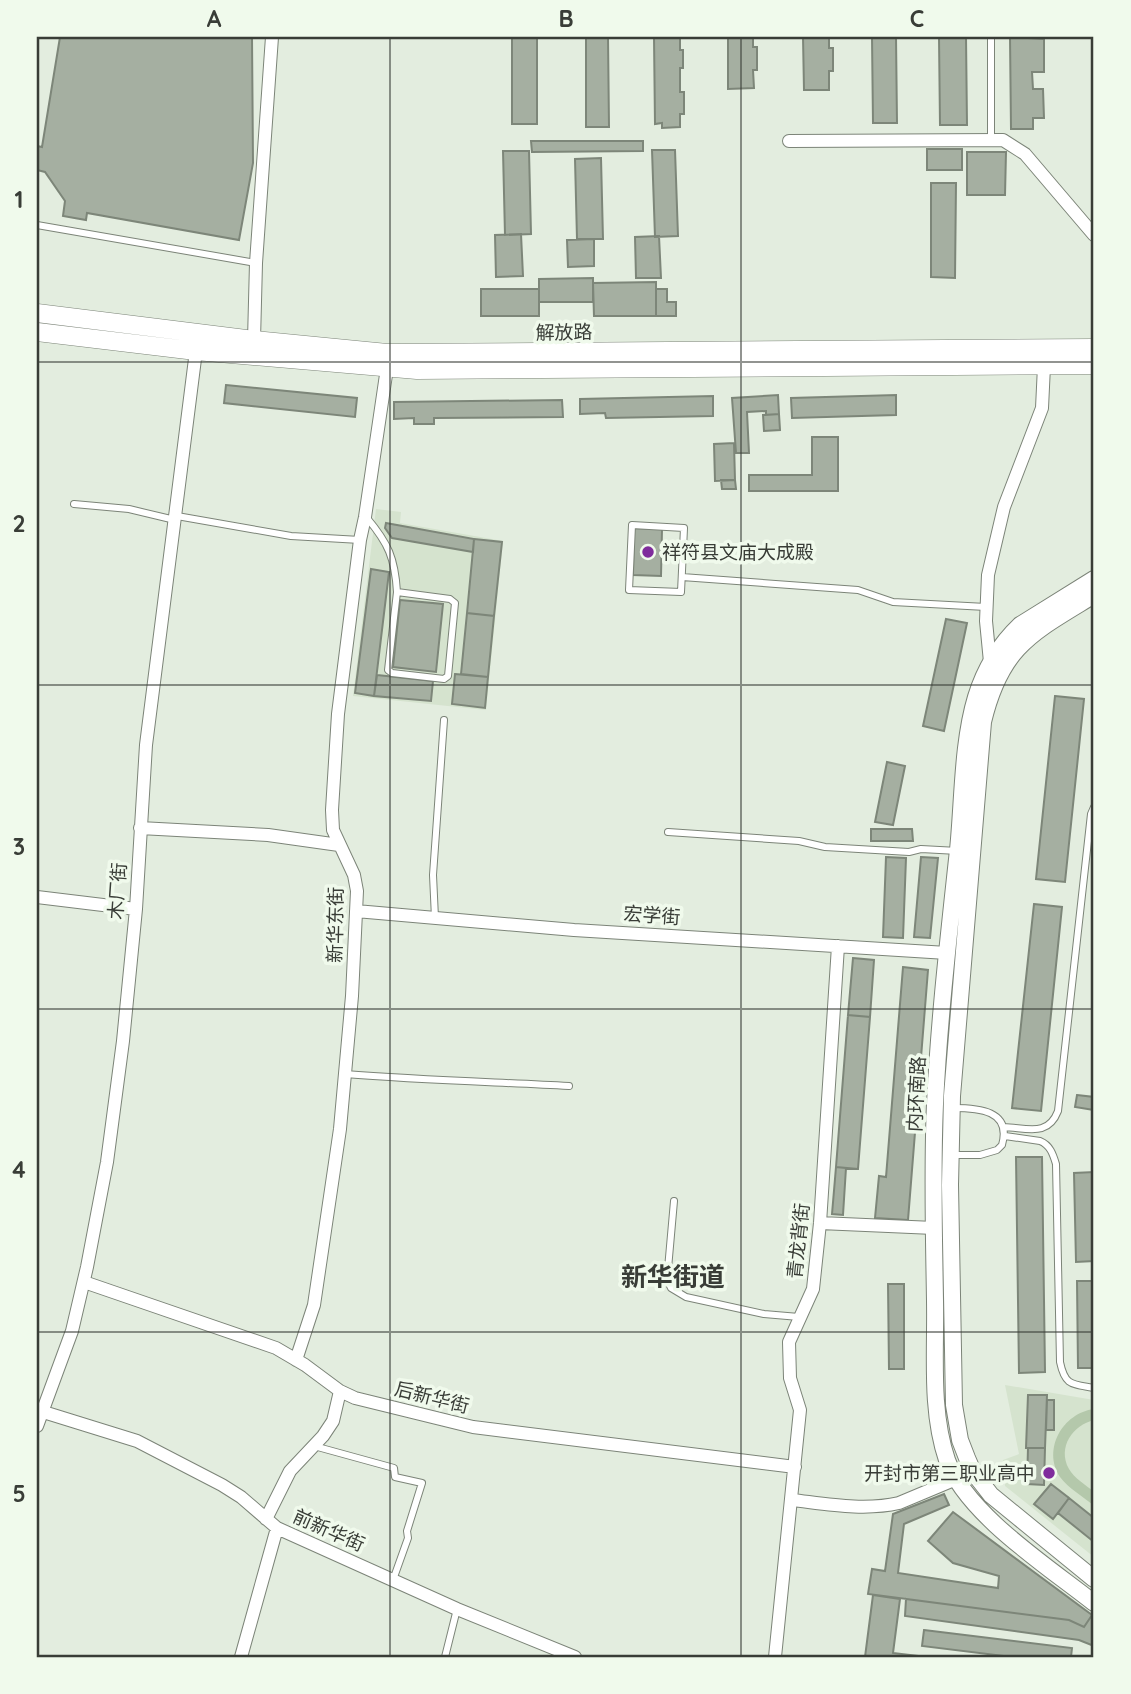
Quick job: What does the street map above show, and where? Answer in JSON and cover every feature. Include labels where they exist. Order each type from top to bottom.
[{"type":"main road","name":"解放路","points":[[37,313],[254,340],[387,353],[1094,348]]},
{"type":"main road","name":"解放路","points":[[37,332],[196,351],[387,368],[1094,365]]},
{"type":"street","points":[[254,340],[256,263],[272,37]]},
{"type":"street","points":[[789,141],[1003,140],[1026,154],[1094,235]]},
{"type":"street","name":"木厂街","points":[[37,1426],[40,1410],[72,1331],[107,1162],[123,1041],[136,909],[146,745],[196,351]]},
{"type":"street","points":[[990,662],[986,607],[988,575],[1004,507],[1042,408],[1044,366]]},
{"type":"street","name":"新华东街","points":[[296,1360],[314,1305],[340,1129],[352,996],[356,911],[354,875],[333,830],[332,820],[338,714],[360,540],[387,368]]},
{"type":"street","name":"内环南路","points":[[1094,579],[1020,625],[990,662],[983,676],[973,712],[947,953],[935,1102],[933,1172],[937,1407],[945,1450],[957,1479],[989,1520],[1094,1603]]},
{"type":"street","name":"内环南路","points":[[1094,595],[1016,648],[987,704],[979,756],[951,1108],[954,1405],[960,1440],[973,1472],[997,1500],[1094,1579]]},
{"type":"street","points":[[141,828],[268,835],[339,845]]},
{"type":"street","points":[[37,897],[136,909]]},
{"type":"street","name":"宏学街","points":[[356,911],[947,953]]},
{"type":"street","name":"青龙背街","points":[[775,1657],[800,1410],[790,1378],[789,1342],[813,1289],[820,1223],[838,946]]},
{"type":"street","points":[[820,1223],[934,1228]]},
{"type":"street","name":"后新华街","points":[[84,1282],[276,1348],[340,1391],[355,1398],[473,1427],[795,1467]]},
{"type":"street","points":[[266,1519],[283,1482],[333,1421],[340,1391]]},
{"type":"street","name":"前新华街","points":[[40,1410],[137,1441],[222,1485],[277,1528],[457,1609],[575,1657]]},
{"type":"street","points":[[792,1500],[862,1507],[887,1506],[973,1472]]},
{"type":"street","points":[[241,1657],[277,1528]]},
{"type":"lane","points":[[991,37],[991,140]]},
{"type":"lane","points":[[37,225],[256,263]]},
{"type":"lane","points":[[74,503],[129,509],[291,536],[360,540]]},
{"type":"lane","points":[[365,517],[387,544],[396,572],[397,592],[388,670],[392,673],[443,679],[448,676],[455,603],[450,599],[397,592]]},
{"type":"lane","points":[[632,525],[684,528],[682,577],[681,592],[629,590],[632,525]]},
{"type":"lane","points":[[682,577],[858,590],[893,602],[986,607]]},
{"type":"lane","points":[[435,918],[433,874],[443,720]]},
{"type":"lane","points":[[1004,1128],[1041,1129],[1054,1121],[1058,1111],[1091,814],[1094,807]]},
{"type":"lane","points":[[668,832],[799,841],[825,847],[909,852],[921,849],[958,851]]},
{"type":"lane","points":[[345,1074],[569,1086]]},
{"type":"lane","points":[[951,1108],[986,1111],[1002,1122],[1004,1128],[1002,1145],[990,1153],[951,1155]]},
{"type":"lane","points":[[1040,1141],[1041,1129]]},
{"type":"lane","points":[[1004,1136],[1040,1141],[1050,1149],[1056,1164],[1060,1362],[1063,1376],[1069,1383],[1094,1388]]},
{"type":"lane","points":[[674,1202],[667,1280],[671,1288],[699,1300],[764,1314],[799,1317]]},
{"type":"lane","points":[[314,1446],[394,1468],[395,1477],[422,1483],[407,1531],[408,1538],[393,1580]]},
{"type":"lane","points":[[445,1657],[457,1609]]},
{"type":"shaded area","points":[[376,509],[401,512],[400,523],[503,541],[486,710],[353,696]]},
{"type":"shaded area","name":"开封市第三职业高中","points":[[1005,1385],[1094,1400],[1094,1557],[1005,1486],[1003,1460],[1019,1454]]},
{"type":"shaded area","points":[[1094,1409],[1094,1420],[1074,1432],[1066,1445],[1065,1453],[1071,1472],[1094,1492],[1094,1506],[1060,1477],[1053,1455],[1059,1434],[1065,1425],[1073,1417]]},
{"type":"building","points":[[60,37],[252,37],[253,163],[239,240],[87,213],[86,220],[63,216],[65,201],[45,172],[37,170],[37,146],[42,147]]},
{"type":"building","points":[[512,37],[537,37],[537,124],[512,124]]},
{"type":"building","points":[[586,37],[608,37],[609,127],[586,127]]},
{"type":"building","points":[[654,37],[680,37],[683,68],[680,68],[680,92],[684,92],[684,114],[680,114],[680,127],[662,128],[662,123],[655,124]]},
{"type":"building","points":[[728,37],[753,37],[753,47],[757,47],[757,70],[753,70],[754,88],[728,89]]},
{"type":"building","points":[[803,37],[829,37],[829,48],[833,48],[833,71],[829,71],[829,90],[804,90]]},
{"type":"building","points":[[872,37],[896,37],[897,123],[873,123]]},
{"type":"building","points":[[939,37],[966,37],[967,125],[940,125]]},
{"type":"building","points":[[1010,37],[1044,39],[1044,72],[1032,72],[1033,89],[1043,89],[1044,118],[1033,118],[1033,129],[1011,129]]},
{"type":"building","points":[[531,141],[643,141],[643,151],[532,152]]},
{"type":"building","points":[[927,149],[962,149],[962,170],[927,170]]},
{"type":"building","points":[[652,150],[675,150],[678,236],[655,237]]},
{"type":"building","points":[[503,151],[529,151],[531,234],[505,235]]},
{"type":"building","points":[[967,152],[1006,152],[1005,195],[967,195]]},
{"type":"building","points":[[601,158],[603,239],[577,239],[575,159]]},
{"type":"building","points":[[931,183],[956,183],[955,278],[931,277]]},
{"type":"building","points":[[521,234],[523,276],[496,277],[495,235]]},
{"type":"building","points":[[659,236],[661,278],[636,278],[635,237]]},
{"type":"building","points":[[594,239],[594,266],[568,267],[567,240]]},
{"type":"building","points":[[593,278],[593,302],[539,302],[539,279]]},
{"type":"building","points":[[656,282],[656,316],[594,316],[593,283]]},
{"type":"building","points":[[481,289],[539,289],[539,316],[481,316]]},
{"type":"building","points":[[656,289],[667,289],[667,302],[676,302],[676,316],[656,316]]},
{"type":"building","points":[[226,385],[357,398],[355,417],[224,403]]},
{"type":"building","points":[[778,395],[779,414],[766,415],[766,411],[747,412],[749,453],[736,453],[732,398]]},
{"type":"building","points":[[896,395],[896,415],[792,418],[791,398]]},
{"type":"building","points":[[713,396],[713,416],[606,418],[605,413],[580,414],[580,399]]},
{"type":"building","points":[[562,400],[563,417],[434,418],[434,424],[414,424],[414,418],[394,419],[394,402]]},
{"type":"building","points":[[779,414],[780,430],[764,431],[763,415]]},
{"type":"building","points":[[812,437],[838,437],[838,491],[749,491],[749,475],[812,475]]},
{"type":"building","points":[[734,443],[735,480],[715,481],[714,444]]},
{"type":"building","points":[[721,480],[735,480],[736,489],[722,489]]},
{"type":"building","points":[[386,523],[474,539],[473,552],[392,538],[385,528]]},
{"type":"building","name":"祥符县文庙大成殿","points":[[634,528],[662,529],[661,576],[633,575]]},
{"type":"building","points":[[474,539],[502,542],[494,616],[467,613]]},
{"type":"building","points":[[371,569],[389,572],[374,696],[355,693]]},
{"type":"building","points":[[400,600],[443,604],[436,672],[393,667]]},
{"type":"building","points":[[467,613],[494,616],[488,677],[461,674]]},
{"type":"building","points":[[946,619],[967,623],[944,731],[923,726]]},
{"type":"building","points":[[455,674],[488,677],[485,708],[452,704]]},
{"type":"building","points":[[377,675],[433,681],[431,701],[374,696]]},
{"type":"building","points":[[1055,696],[1084,699],[1065,882],[1036,879]]},
{"type":"building","points":[[887,762],[905,766],[893,825],[875,822]]},
{"type":"building","points":[[871,829],[912,829],[913,841],[871,841]]},
{"type":"building","points":[[886,857],[906,858],[903,938],[883,937]]},
{"type":"building","points":[[921,857],[938,858],[930,938],[914,937]]},
{"type":"building","points":[[1034,904],[1062,907],[1041,1111],[1012,1108]]},
{"type":"building","points":[[853,958],[874,960],[870,1017],[848,1015]]},
{"type":"building","points":[[903,967],[928,970],[908,1220],[875,1218],[879,1176],[886,1177]]},
{"type":"building","points":[[848,1015],[870,1017],[858,1169],[836,1167]]},
{"type":"building","points":[[1077,1095],[1094,1097],[1094,1110],[1075,1107]]},
{"type":"building","points":[[1016,1157],[1042,1157],[1045,1372],[1019,1373]]},
{"type":"building","points":[[836,1167],[846,1168],[843,1215],[832,1214]]},
{"type":"building","points":[[1094,1172],[1094,1261],[1076,1262],[1074,1173]]},
{"type":"building","points":[[1077,1281],[1094,1281],[1094,1368],[1078,1368]]},
{"type":"building","points":[[888,1284],[904,1284],[904,1369],[889,1369]]},
{"type":"building","points":[[1028,1395],[1047,1395],[1045,1448],[1026,1448]]},
{"type":"building","points":[[1047,1400],[1054,1400],[1054,1430],[1046,1430]]},
{"type":"building","points":[[1028,1448],[1045,1448],[1044,1485],[1027,1484]]},
{"type":"building","points":[[1051,1484],[1069,1498],[1053,1519],[1034,1504]]},
{"type":"building","points":[[944,1494],[949,1505],[904,1524],[898,1573],[998,1588],[999,1576],[953,1563],[928,1541],[953,1512],[1092,1615],[1084,1627],[1069,1620],[868,1594],[872,1569],[885,1571],[893,1514]]},
{"type":"building","points":[[1069,1498],[1094,1518],[1094,1542],[1058,1513]]},
{"type":"building","points":[[873,1595],[900,1599],[893,1653],[927,1657],[865,1657]]},
{"type":"building","points":[[906,1599],[1069,1620],[1084,1627],[1092,1615],[1094,1646],[1079,1640],[905,1616]]},
{"type":"building","points":[[924,1630],[1072,1648],[1071,1657],[1012,1657],[922,1646]]},
{"type":"place","name":"祥符县文庙大成殿","points":[[648,552]]},
{"type":"place","name":"开封市第三职业高中","points":[[1049,1473]]},
{"type":"district","name":"新华街道","points":[[673,1276]]}]
